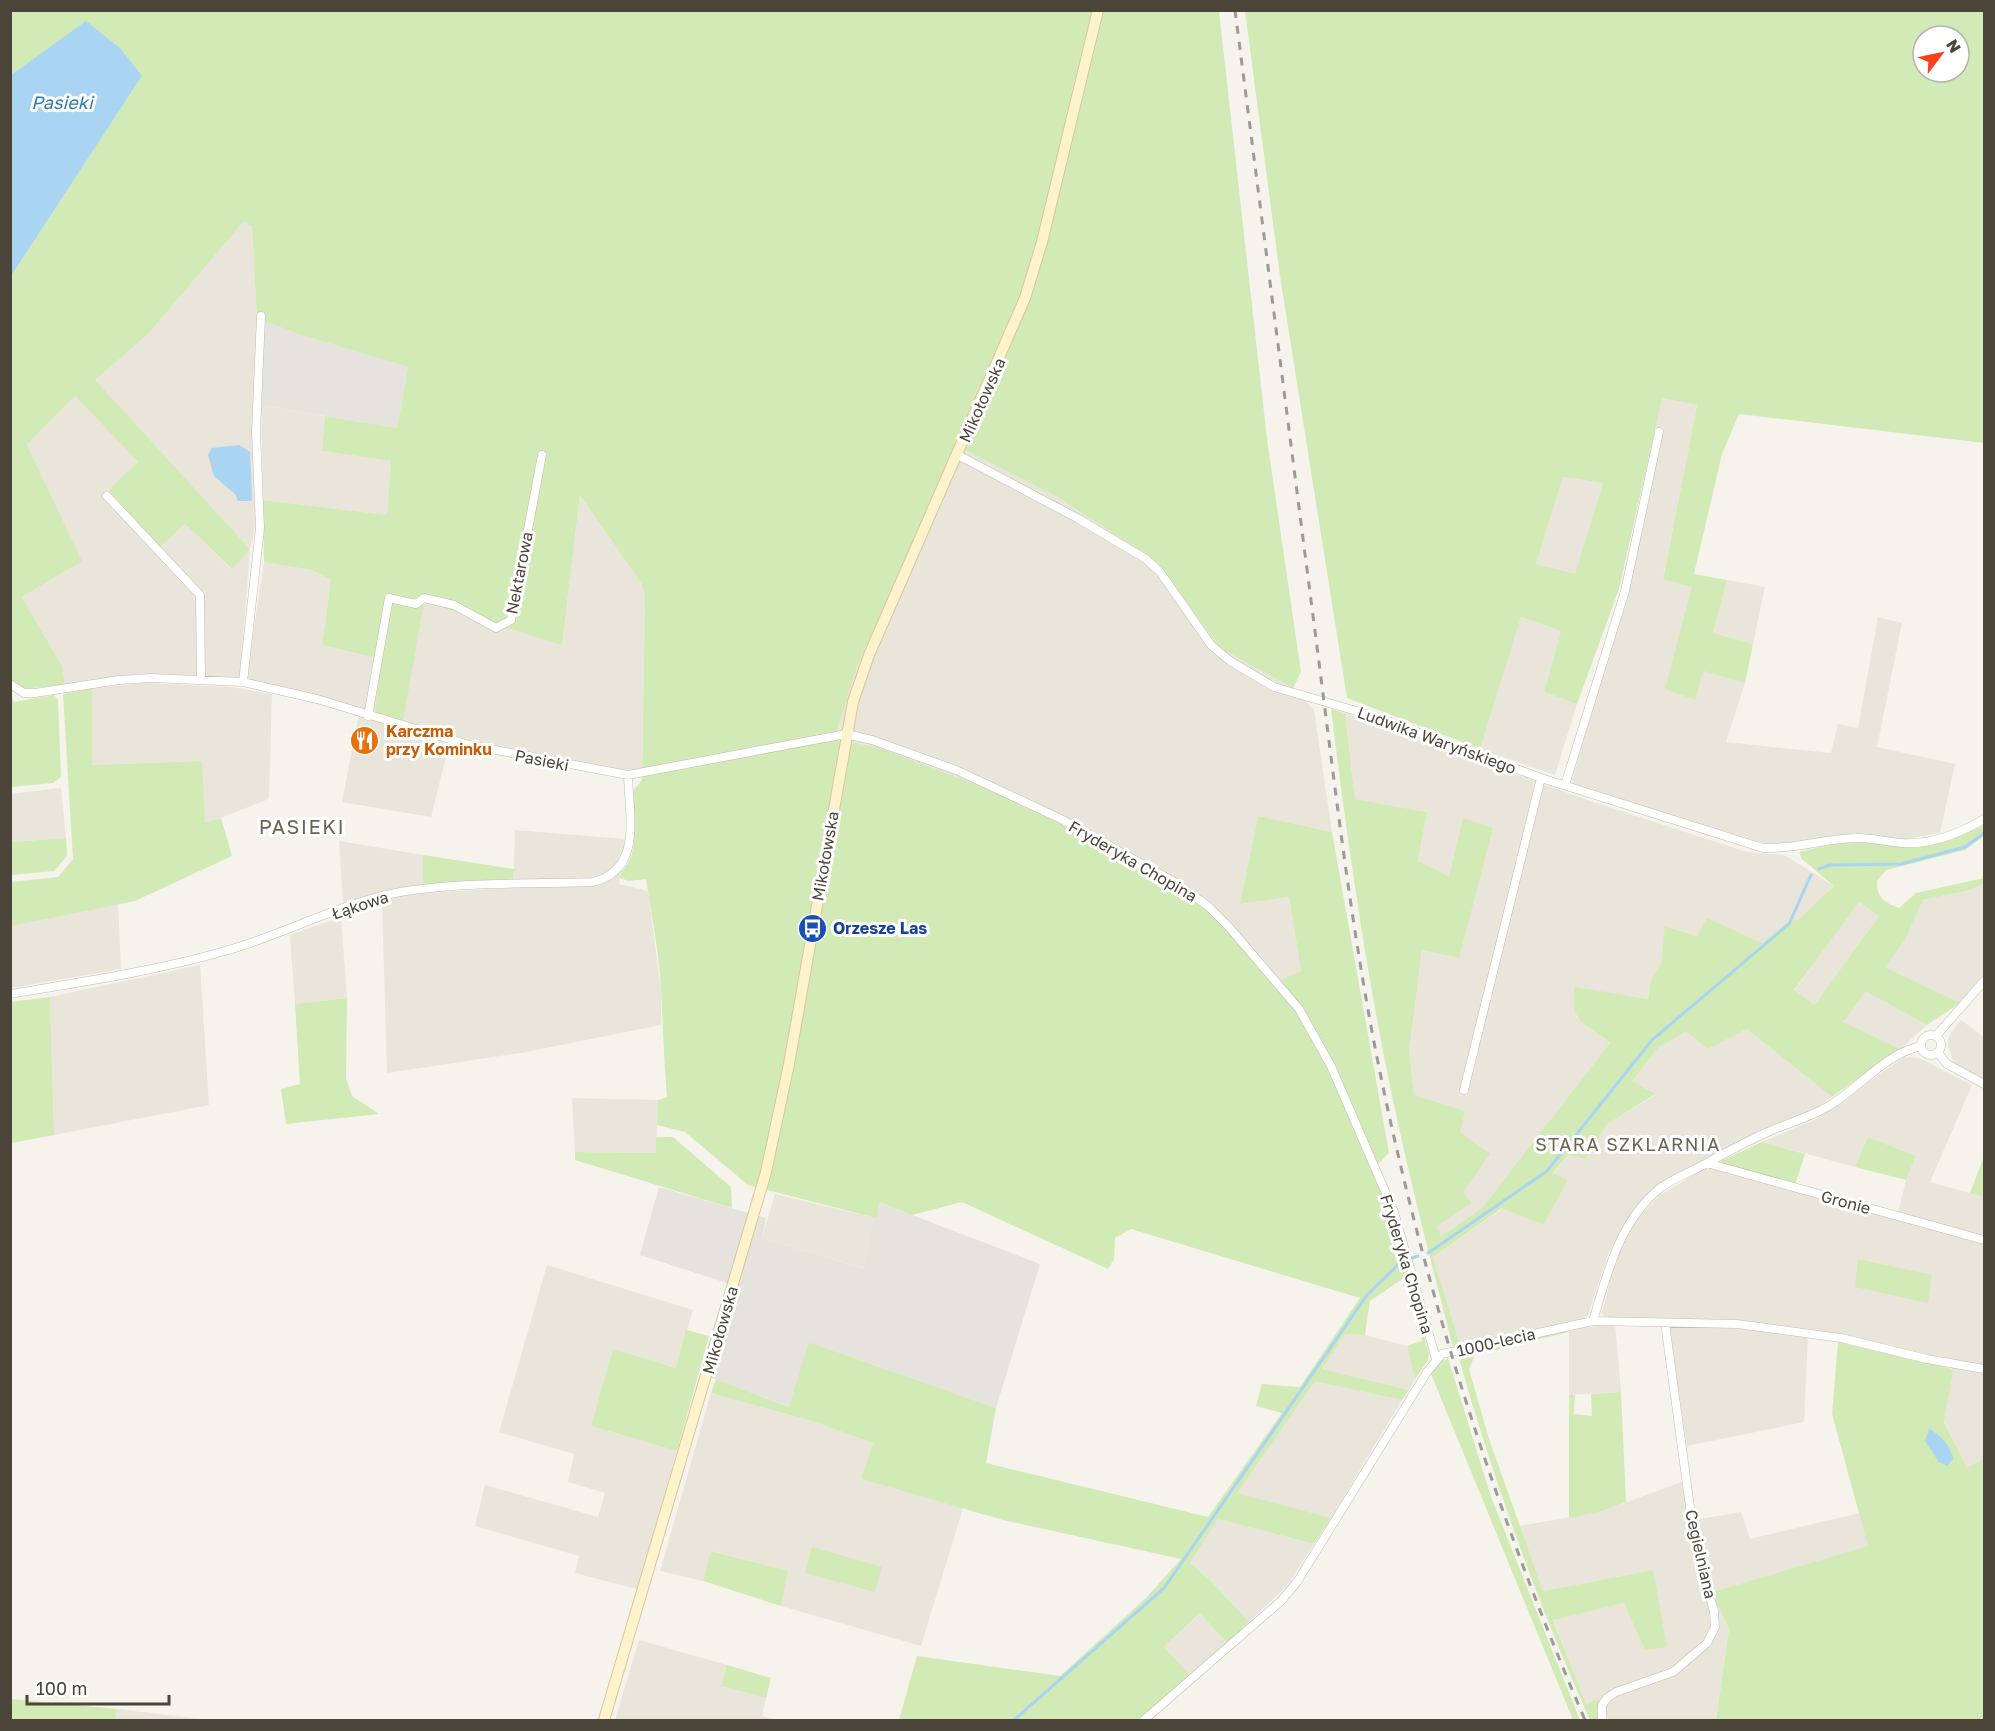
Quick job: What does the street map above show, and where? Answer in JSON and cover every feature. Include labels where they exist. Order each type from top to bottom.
[{"type":"main road","name":"Mikołowska","points":[[604,1720],[766,1172],[789,1064],[853,702],[869,654],[1025,298],[1042,242],[1098,10]]},
{"type":"street","points":[[243,682],[260,528],[256,431],[261,316]]},
{"type":"street","points":[[1565,785],[1624,591],[1659,432]]},
{"type":"street","name":"Nektarowa","points":[[368,716],[389,598],[416,604],[424,598],[454,605],[496,628],[511,620],[542,455]]},
{"type":"street","name":"Ludwika Waryńskiego","points":[[958,455],[1077,518],[1146,559],[1160,572],[1211,645],[1252,675],[1285,691],[1377,717],[1541,778],[1762,848],[1790,849],[1861,838],[1902,843],[1927,842],[1947,837],[1984,819]]},
{"type":"street","points":[[107,496],[200,595],[201,679]]},
{"type":"street","name":"Pasieki","points":[[10,684],[24,693],[34,693],[119,680],[201,679],[243,682],[308,697],[469,745],[628,776],[846,734]]},
{"type":"street","name":"Fryderyka Chopina","points":[[846,734],[872,740],[956,770],[1061,819],[1186,889],[1235,933],[1299,1009],[1331,1066],[1394,1212],[1436,1359]]},
{"type":"street","name":"Łąkowa","points":[[10,994],[164,966],[226,951],[376,898],[407,891],[605,879],[623,863],[629,850],[628,776]]},
{"type":"street","points":[[1464,1090],[1541,778]]},
{"type":"street","points":[[1921,1046],[1924,1038],[1936,1036],[1984,981]]},
{"type":"street","points":[[1936,1036],[1942,1044],[1938,1053]]},
{"type":"street","points":[[1921,1046],[1929,1055],[1938,1053]]},
{"type":"street","points":[[1593,1322],[1611,1259],[1625,1232],[1642,1207],[1659,1189],[1768,1132],[1829,1106],[1901,1052],[1921,1046]]},
{"type":"street","points":[[1938,1053],[1947,1064],[1984,1084]]},
{"type":"street","name":"Gronie","points":[[1707,1163],[1984,1240]]},
{"type":"street","name":"1000-lecia","points":[[1144,1720],[1281,1601],[1297,1582],[1436,1359],[1442,1354],[1593,1322],[1737,1324],[1841,1338],[1927,1359],[1984,1369]]},
{"type":"street","name":"Cegielniana","points":[[1602,1720],[1602,1706],[1607,1698],[1616,1692],[1673,1672],[1707,1644],[1715,1627],[1714,1611],[1695,1539],[1665,1323]]},
{"type":"shaded area","points":[[244,221],[252,227],[257,318],[256,522],[250,549],[94,380],[150,332]]},
{"type":"shaded area","points":[[257,318],[298,334],[408,367],[397,428],[255,404]]},
{"type":"shaded area","points":[[75,396],[138,462],[160,547],[185,524],[231,569],[250,549],[240,677],[140,674],[65,685],[62,666],[22,597],[81,561],[27,445]]},
{"type":"shaded area","points":[[1662,398],[1697,405],[1663,578],[1692,587],[1703,671],[1745,683],[1726,742],[1831,753],[1838,724],[1858,728],[1878,617],[1902,623],[1877,747],[1955,764],[1940,833],[1901,840],[1855,833],[1792,844],[1764,843],[1571,784],[1629,585],[1663,430],[1655,428]]},
{"type":"shaded area","points":[[261,405],[325,416],[322,451],[391,461],[387,515],[263,500]]},
{"type":"shaded area","points":[[958,446],[1059,498],[1158,563],[1220,648],[1293,688],[1314,710],[1332,832],[1258,816],[1240,904],[1289,897],[1301,971],[1274,983],[1106,847],[1059,822],[1007,797],[834,740],[858,664]]},
{"type":"shaded area","points":[[1563,477],[1603,483],[1575,575],[1536,564]]},
{"type":"shaded area","points":[[580,495],[641,583],[645,594],[642,770],[620,772],[528,755],[451,737],[431,817],[342,802],[360,709],[246,679],[264,562],[311,570],[331,580],[322,645],[383,658],[374,714],[403,721],[423,602],[562,644]]},
{"type":"shaded area","points":[[1727,580],[1765,587],[1753,644],[1713,633]]},
{"type":"shaded area","points":[[1520,617],[1561,631],[1544,692],[1577,704],[1555,775],[1480,749]]},
{"type":"shaded area","points":[[144,683],[231,687],[272,694],[269,799],[205,824],[201,761],[92,765],[92,688]]},
{"type":"shaded area","points":[[1345,713],[1596,803],[1747,852],[1784,855],[1834,886],[1799,920],[1786,923],[1762,943],[1707,919],[1697,936],[1666,926],[1661,963],[1651,980],[1648,999],[1575,988],[1576,1017],[1610,1043],[1482,1208],[1441,1236],[1435,1226],[1472,1203],[1463,1192],[1460,1132],[1464,1111],[1414,1095],[1409,1051],[1422,950],[1459,958],[1463,818],[1449,876],[1418,861],[1427,812],[1355,799]]},
{"type":"shaded area","points":[[61,788],[66,838],[11,842],[11,794]]},
{"type":"shaded area","points":[[515,830],[625,839],[619,884],[648,891],[661,990],[661,1025],[526,1052],[387,1073],[382,902],[343,903],[339,841],[423,855],[423,893],[513,888]]},
{"type":"shaded area","points":[[1984,884],[1984,978],[1982,977],[1960,1003],[1885,967],[1905,940],[1923,900],[1966,891]]},
{"type":"shaded area","points":[[1858,902],[1880,915],[1816,1005],[1794,991]]},
{"type":"shaded area","points":[[118,903],[121,969],[11,988],[11,926]]},
{"type":"shaded area","points":[[341,917],[347,998],[295,1004],[290,935]]},
{"type":"shaded area","points":[[200,965],[209,1105],[54,1135],[50,997]]},
{"type":"shaded area","points":[[1866,990],[1927,1025],[1900,1049],[1842,1022]]},
{"type":"shaded area","points":[[1961,1020],[1984,1037],[1984,1079],[1954,1063],[1948,1047],[1949,1036]]},
{"type":"shaded area","points":[[1747,1029],[1832,1097],[1808,1113],[1763,1129],[1705,1160],[1642,1202],[1609,1252],[1588,1315],[1579,1321],[1460,1345],[1433,1257],[1503,1208],[1568,1180],[1553,1174],[1567,1155],[1586,1159],[1606,1125],[1655,1095],[1632,1081],[1659,1047],[1686,1030],[1708,1049]]},
{"type":"shaded area","points":[[1904,1057],[1919,1058],[1972,1085],[1930,1182],[1984,1197],[1984,1238],[1898,1213],[1906,1180],[1916,1156],[1868,1137],[1855,1167],[1762,1142],[1814,1120]]},
{"type":"shaded area","points":[[572,1098],[658,1100],[656,1153],[575,1152]]},
{"type":"shaded area","points":[[1706,1167],[1984,1242],[1984,1459],[1967,1469],[1944,1421],[1953,1361],[1838,1334],[1732,1320],[1605,1317],[1602,1313],[1616,1257],[1637,1219],[1659,1196]]},
{"type":"shaded area","points":[[659,1187],[766,1218],[762,1238],[864,1269],[878,1202],[1040,1264],[996,1408],[809,1342],[790,1407],[710,1377],[739,1287],[640,1255]]},
{"type":"shaded area","points":[[775,1194],[876,1218],[865,1269],[762,1238]]},
{"type":"shaded area","points":[[547,1265],[693,1310],[676,1368],[613,1350],[591,1426],[677,1451],[637,1589],[575,1573],[579,1556],[475,1526],[485,1485],[598,1517],[605,1493],[568,1482],[574,1454],[499,1432]]},
{"type":"shaded area","points":[[1615,1324],[1621,1392],[1569,1395],[1569,1332],[1579,1328]]},
{"type":"shaded area","points":[[1669,1328],[1735,1328],[1808,1337],[1804,1422],[1687,1446]]},
{"type":"shaded area","points":[[1345,1334],[1365,1335],[1407,1346],[1415,1379],[1409,1390],[1322,1369]]},
{"type":"shaded area","points":[[1315,1380],[1402,1400],[1331,1518],[1236,1494]]},
{"type":"shaded area","points":[[711,1393],[812,1421],[873,1443],[861,1479],[963,1508],[921,1646],[781,1606],[787,1571],[712,1551],[703,1581],[660,1571]]},
{"type":"shaded area","points":[[1684,1481],[1694,1520],[1741,1512],[1750,1539],[1859,1513],[1869,1546],[1712,1592],[1729,1629],[1716,1720],[1609,1720],[1599,1700],[1586,1705],[1553,1619],[1625,1603],[1645,1650],[1653,1570],[1543,1591],[1519,1526],[1600,1512]]},
{"type":"shaded area","points":[[1218,1519],[1314,1544],[1287,1586],[1249,1622],[1212,1582],[1190,1563]]},
{"type":"shaded area","points":[[1201,1613],[1227,1643],[1190,1675],[1164,1647]]},
{"type":"shaded area","points":[[639,1640],[727,1665],[721,1686],[766,1698],[762,1716],[777,1720],[615,1720]]},
{"type":"shaded area","points":[[117,1709],[209,1720],[115,1720]]},
{"type":"green space","points":[[11,11],[1219,11],[1267,439],[1301,672],[1293,688],[1220,648],[1158,563],[1059,498],[958,446],[858,664],[834,740],[877,747],[1007,797],[1106,847],[1177,887],[1207,909],[1274,983],[1301,971],[1289,897],[1240,904],[1258,816],[1332,832],[1389,1153],[1373,1169],[1391,1213],[1429,1354],[1428,1360],[1415,1379],[1407,1346],[1422,1341],[1404,1278],[1370,1301],[1365,1335],[1345,1334],[1322,1369],[1409,1390],[1402,1400],[1315,1381],[1237,1493],[1331,1518],[1314,1544],[1218,1519],[1190,1563],[1212,1582],[1249,1622],[1227,1643],[1200,1613],[1164,1647],[1190,1675],[1138,1720],[899,1720],[917,1656],[1060,1676],[1146,1598],[1181,1559],[1003,1520],[861,1479],[873,1443],[812,1421],[711,1393],[716,1379],[789,1407],[809,1342],[996,1408],[986,1463],[1208,1517],[1282,1413],[1256,1406],[1262,1384],[1300,1387],[1360,1298],[1131,1229],[1115,1238],[1114,1259],[1108,1269],[962,1202],[912,1215],[879,1202],[876,1218],[748,1185],[685,1132],[657,1125],[658,1100],[667,1097],[660,976],[655,934],[646,879],[629,881],[620,878],[634,845],[633,791],[642,780],[645,594],[641,583],[580,495],[562,645],[424,602],[403,722],[374,714],[382,659],[322,645],[331,580],[311,570],[264,562],[263,500],[387,515],[391,461],[322,451],[325,416],[397,428],[408,367],[298,334],[257,318],[252,227],[244,221],[150,332],[95,380],[250,549],[232,569],[185,524],[160,547],[109,490],[138,462],[75,396],[27,445],[82,561],[22,597],[62,666],[65,685],[23,689],[12,681],[11,276],[142,76],[86,22],[11,75]]},
{"type":"green space","points":[[1245,11],[1984,11],[1984,443],[1739,414],[1722,454],[1694,574],[1727,580],[1713,633],[1753,644],[1745,683],[1703,671],[1695,700],[1665,689],[1692,587],[1663,579],[1697,405],[1662,398],[1619,589],[1577,704],[1544,692],[1561,631],[1521,617],[1480,749],[1347,698],[1280,276]],"holes":[[[1563,477],[1603,483],[1575,574],[1536,564]]]},
{"type":"green space","points":[[92,688],[92,765],[202,761],[205,823],[221,818],[232,856],[135,901],[11,926],[11,882],[58,877],[73,859],[63,694]]},
{"type":"green space","points":[[54,695],[58,700],[61,777],[53,783],[11,787],[11,696],[14,702]]},
{"type":"green space","points":[[1331,709],[1345,713],[1355,799],[1427,812],[1418,861],[1449,876],[1463,818],[1493,828],[1459,958],[1422,950],[1409,1051],[1414,1095],[1465,1111],[1460,1132],[1490,1154],[1463,1192],[1472,1203],[1436,1226],[1441,1236],[1482,1208],[1610,1043],[1586,1026],[1577,1016],[1574,1009],[1575,987],[1648,999],[1651,980],[1661,963],[1665,926],[1697,936],[1707,918],[1762,943],[1786,923],[1799,919],[1834,886],[1802,859],[1799,852],[1833,844],[1867,842],[1910,848],[1951,840],[1984,825],[1984,836],[1965,850],[1886,870],[1877,881],[1878,892],[1882,899],[1899,908],[1916,893],[1984,878],[1984,884],[1966,891],[1923,900],[1905,940],[1885,967],[1960,1003],[1927,1025],[1866,991],[1843,1022],[1900,1049],[1832,1097],[1747,1029],[1708,1049],[1686,1031],[1659,1047],[1632,1081],[1655,1094],[1606,1125],[1586,1159],[1567,1155],[1553,1173],[1568,1180],[1543,1225],[1502,1208],[1433,1257],[1460,1345],[1453,1347],[1412,1184],[1385,1061],[1346,826]],"holes":[[[1859,902],[1879,916],[1815,1005],[1794,990]]]},
{"type":"green space","points":[[66,838],[67,856],[54,871],[11,875],[11,842]]},
{"type":"green space","points":[[423,855],[514,869],[513,879],[423,885]]},
{"type":"green space","points":[[50,997],[54,1135],[11,1143],[11,1002]]},
{"type":"green space","points":[[347,998],[346,1078],[352,1096],[379,1114],[286,1124],[281,1089],[300,1084],[295,1004]]},
{"type":"green space","points":[[656,1137],[673,1137],[731,1187],[732,1208],[575,1160],[575,1152],[656,1153]]},
{"type":"green space","points":[[1868,1137],[1916,1156],[1906,1180],[1855,1167]]},
{"type":"green space","points":[[1762,1142],[1805,1154],[1795,1185],[1724,1165],[1721,1161]]},
{"type":"green space","points":[[1984,1156],[1984,1197],[1970,1193]]},
{"type":"green space","points":[[1858,1259],[1932,1275],[1928,1303],[1855,1287]]},
{"type":"green space","points":[[686,1330],[709,1336],[677,1451],[591,1426],[613,1349],[676,1368]]},
{"type":"green space","points":[[1565,1330],[1569,1332],[1475,1355],[1469,1369],[1489,1439],[1543,1591],[1653,1570],[1667,1647],[1645,1650],[1624,1603],[1553,1620],[1586,1704],[1599,1699],[1598,1720],[1590,1720],[1534,1585],[1501,1494],[1458,1355]]},
{"type":"green space","points":[[1838,1342],[1953,1369],[1944,1422],[1967,1468],[1984,1459],[1984,1720],[1716,1720],[1729,1629],[1712,1592],[1868,1546],[1832,1414]]},
{"type":"green space","points":[[1448,1358],[1491,1497],[1580,1720],[1573,1720],[1431,1374],[1438,1364]]},
{"type":"green space","points":[[1621,1392],[1626,1502],[1600,1512],[1569,1518],[1569,1395],[1575,1395],[1574,1414],[1592,1416],[1591,1394]]},
{"type":"green space","points":[[812,1547],[882,1567],[875,1592],[805,1573]]},
{"type":"green space","points":[[711,1551],[788,1571],[781,1606],[703,1581]]},
{"type":"green space","points":[[727,1665],[771,1678],[766,1698],[721,1686]]},
{"type":"green space","points":[[11,1699],[117,1709],[115,1720],[11,1720]]},
{"type":"water","name":"Pasieki","points":[[86,21],[121,49],[142,76],[11,276],[11,75]]},
{"type":"water","points":[[239,445],[250,452],[252,501],[238,501],[235,494],[214,476],[208,455],[212,448]]},
{"type":"water","points":[[1929,1429],[1941,1437],[1950,1450],[1953,1459],[1947,1466],[1939,1462],[1925,1441]]},
{"type":"waterway","points":[[1819,869],[1830,865],[1901,864],[1965,847],[1984,833]]},
{"type":"waterway","points":[[1428,1253],[1547,1171],[1652,1040],[1789,924],[1811,875]]},
{"type":"waterway","points":[[1412,1258],[1418,1256]]},
{"type":"waterway","points":[[1014,1720],[1164,1588],[1367,1295],[1403,1260]]},
{"type":"railway","points":[[1235,10],[1346,871],[1374,1044],[1404,1181],[1424,1259],[1470,1415],[1524,1569],[1585,1720]]},
{"type":"place","name":"Karczma przy Kominku","points":[[365,740]]},
{"type":"place","name":"Orzesze Las","points":[[812,928]]},
{"type":"district","name":"PASIEKI","points":[[302,827]]},
{"type":"district","name":"STARA SZKLARNIA","points":[[1628,1145]]}]
